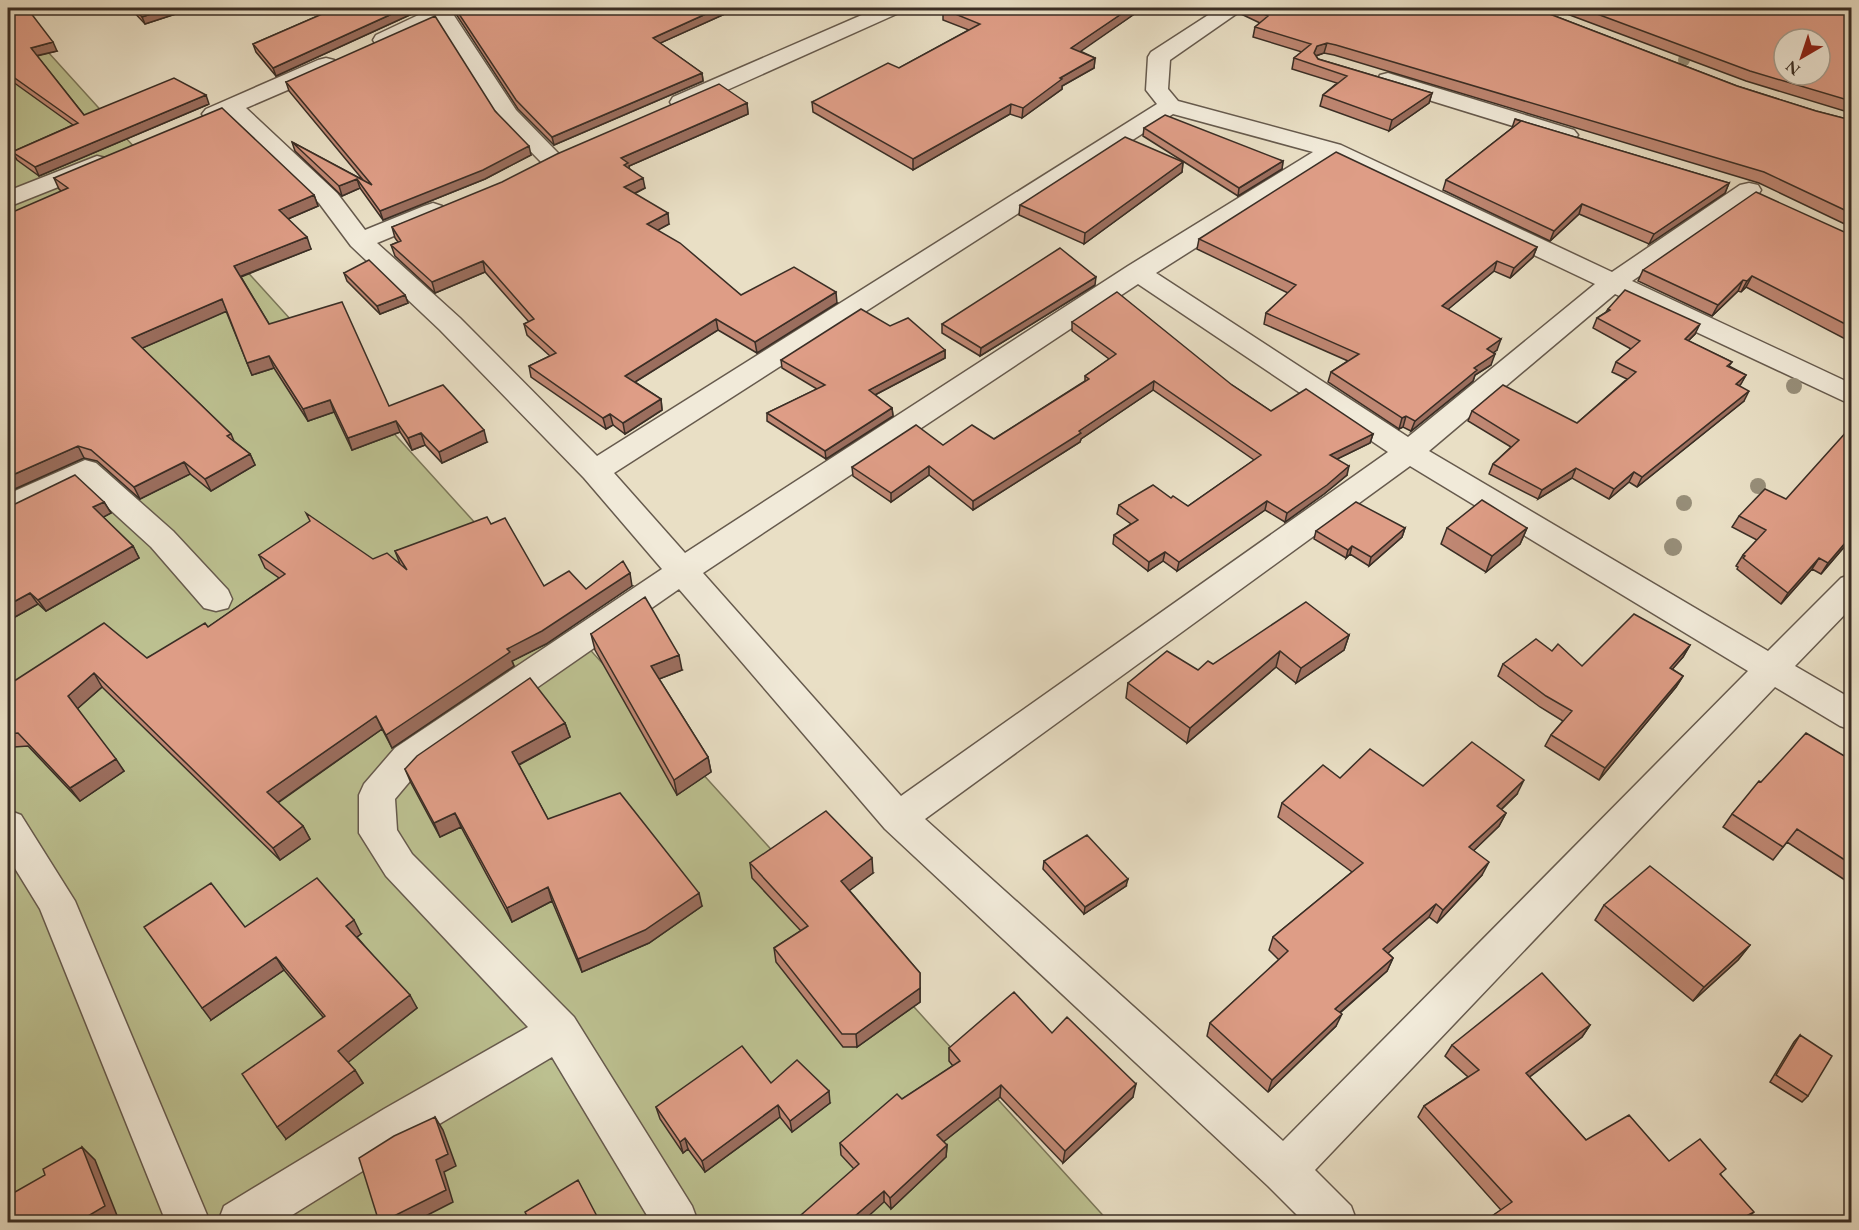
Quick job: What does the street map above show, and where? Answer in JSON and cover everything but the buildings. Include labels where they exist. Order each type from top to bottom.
[{"type":"street","points":[[665,109],[894,8]]},
{"type":"street","points":[[1232,8],[1159,57],[1157,90],[1170,106],[1334,150],[1851,396]]},
{"type":"street","points":[[199,120],[417,25],[442,9],[507,114],[551,158]]},
{"type":"street","points":[[1370,75],[1592,143]]},
{"type":"street","points":[[231,106],[328,198],[360,241],[450,324],[595,471],[898,818],[1284,1171],[1335,1222]]},
{"type":"street","points":[[595,471],[1170,106]]},
{"type":"street","points":[[676,1222],[559,1031],[399,865],[378,833],[377,795],[408,758],[682,571],[1137,272],[1334,150]]},
{"type":"street","points":[[9,197],[122,153]]},
{"type":"street","points":[[898,818],[1409,452],[1614,282],[1748,191]]},
{"type":"street","points":[[360,241],[454,203]]},
{"type":"street","points":[[1137,272],[1409,452],[1576,554],[1851,716]]},
{"type":"street","points":[[8,507],[85,470],[162,539],[216,598]]},
{"type":"street","points":[[1284,1171],[1851,586]]},
{"type":"street","points":[[8,826],[56,901],[188,1222]]},
{"type":"street","points":[[240,1222],[399,1124],[559,1031]]},
{"type":"green space","points":[[48,52],[1109,1222],[8,1222],[8,64]]}]
